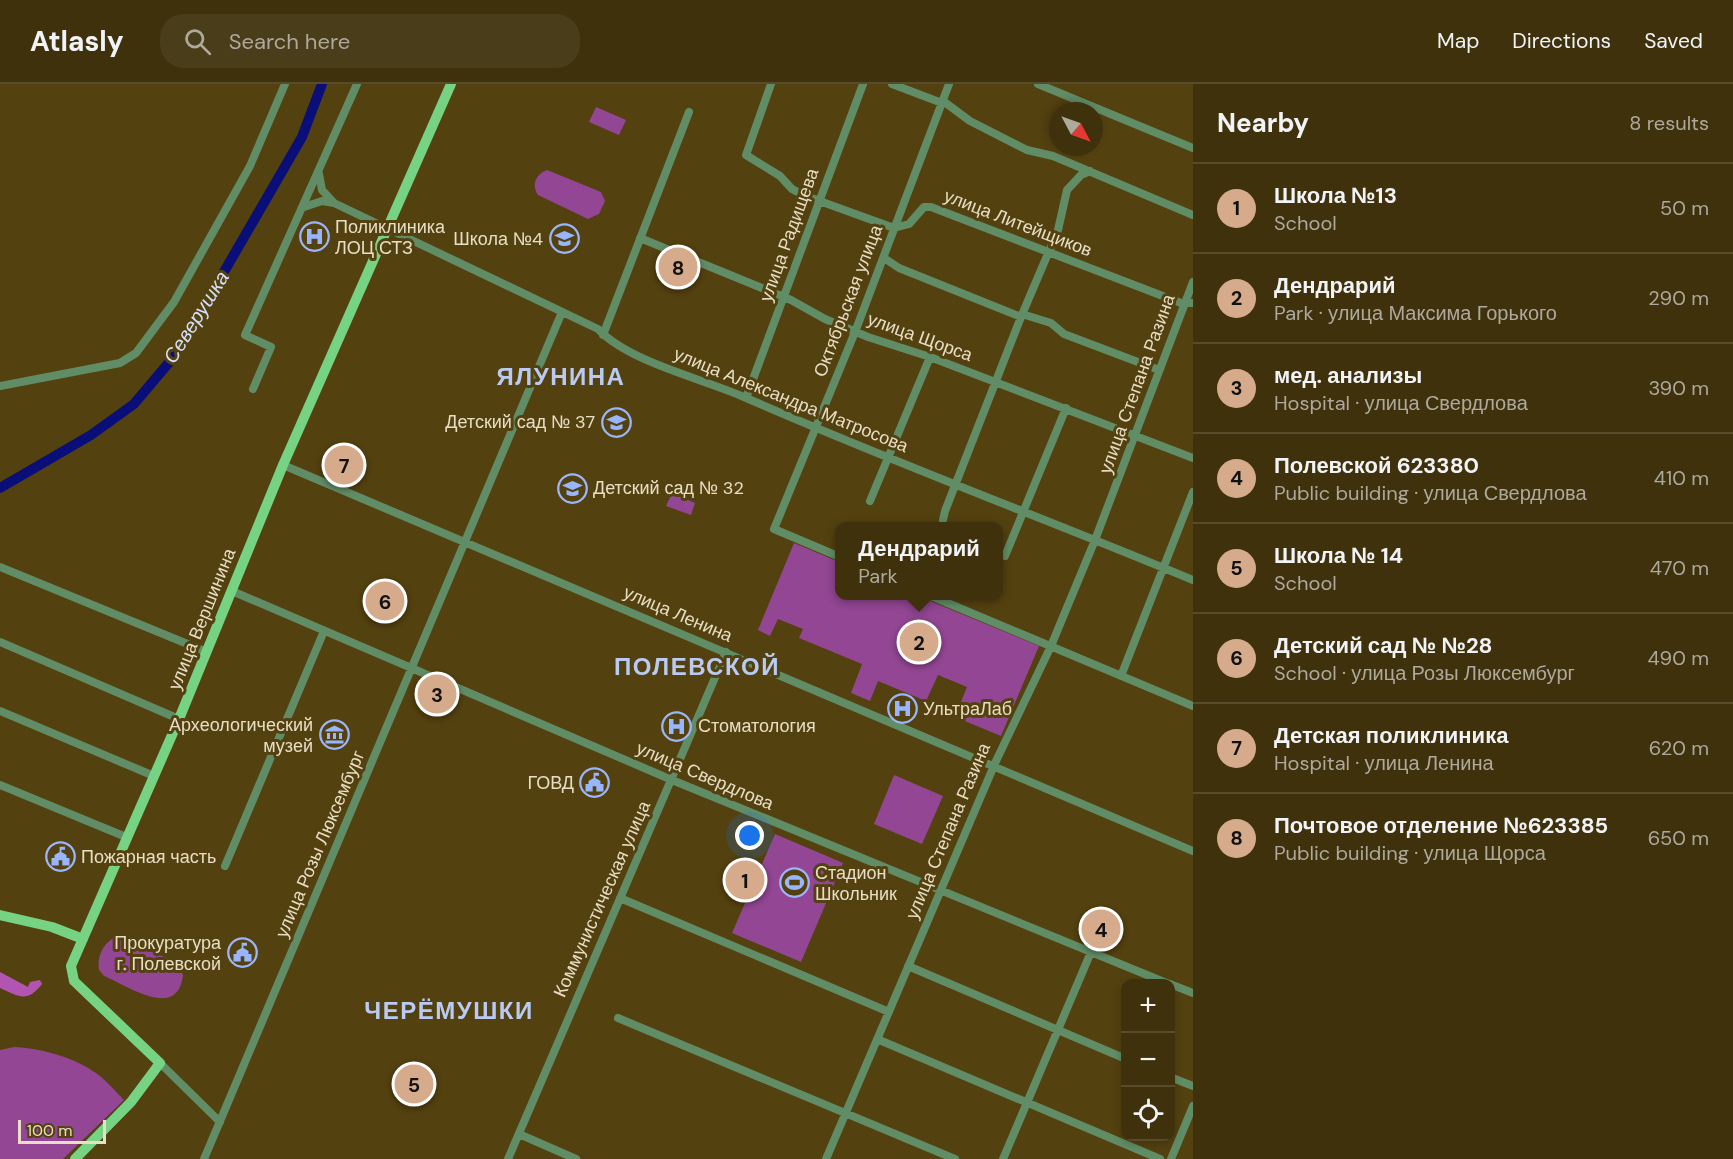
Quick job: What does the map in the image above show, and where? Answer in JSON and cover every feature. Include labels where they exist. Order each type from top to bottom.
[{"type":"main road","name":"улица Вершинина","points":[[160,1063],[72,979],[71,966],[179,719],[283,465],[451,84]]},
{"type":"main road","points":[[0,915],[52,927],[82,939]]},
{"type":"main road","points":[[75,1159],[136,1097],[160,1063]]},
{"type":"street","points":[[0,386],[120,363],[136,353],[174,302],[242,181],[285,84]]},
{"type":"street","points":[[253,389],[271,347],[245,335],[319,174],[357,84]]},
{"type":"street","points":[[771,84],[746,155],[780,176],[792,189],[819,202],[894,228]]},
{"type":"street","name":"улица Радищева","points":[[746,398],[863,84]]},
{"type":"street","points":[[892,84],[943,102],[970,121],[1027,150],[1040,151],[1193,215]]},
{"type":"street","name":"Октябрьская улица","points":[[835,555],[774,529],[855,332],[949,84]]},
{"type":"street","points":[[1038,84],[1193,148]]},
{"type":"street","points":[[603,335],[689,111]]},
{"type":"street","points":[[943,520],[1021,316],[1058,230],[1067,190],[1081,175],[1090,171]]},
{"type":"street","points":[[319,174],[322,190],[334,203]]},
{"type":"street","points":[[304,207],[322,201],[334,203]]},
{"type":"street","name":"улица Александра Матросова","points":[[334,203],[598,329],[609,342],[746,398],[816,430],[1193,580]]},
{"type":"street","name":"улица Литейщиков","points":[[894,228],[909,224],[924,207],[931,207],[1048,252],[1189,302]]},
{"type":"street","name":"улица Щорса","points":[[640,238],[791,300],[855,332],[930,357],[1193,458]]},
{"type":"street","points":[[884,258],[899,268],[1021,316],[1051,323],[1064,334],[1159,370]]},
{"type":"street","name":"улица Степана Разина","points":[[826,1159],[993,767],[1051,646],[1095,540],[1159,370],[1189,302],[1193,282]]},
{"type":"street","name":"улица Розы Люксембург","points":[[204,1159],[562,312]]},
{"type":"street","points":[[870,501],[930,357]]},
{"type":"street","points":[[1005,556],[1066,408]]},
{"type":"street","name":"улица Ленина","points":[[283,465],[1193,851]]},
{"type":"street","points":[[1121,676],[1193,492]]},
{"type":"street","points":[[0,567],[207,652]]},
{"type":"street","name":"улица Свердлова","points":[[232,591],[672,780],[1158,979]]},
{"type":"street","points":[[941,600],[1193,706]]},
{"type":"street","points":[[225,866],[324,631]]},
{"type":"street","points":[[0,642],[179,719]]},
{"type":"street","name":"Коммунистическая улица","points":[[508,1159],[726,652]]},
{"type":"street","points":[[0,711],[154,776]]},
{"type":"street","points":[[0,785],[126,837]]},
{"type":"street","points":[[620,898],[889,1012]]},
{"type":"street","points":[[1003,1159],[1091,951]]},
{"type":"street","points":[[908,966],[1057,1032],[1121,1057]]},
{"type":"street","name":"улица Свердлова","points":[[1175,986],[1193,993]]},
{"type":"street","points":[[618,1018],[956,1159]]},
{"type":"street","points":[[877,1039],[1160,1159]]},
{"type":"street","name":"улица Вершинина","points":[[160,1063],[220,1122]]},
{"type":"street","points":[[1175,1079],[1193,1086]]},
{"type":"street","points":[[1171,1159],[1193,1106]]},
{"type":"street","points":[[519,1134],[576,1159]]},
{"type":"shaded area","points":[[596,107],[626,120],[619,135],[589,122]]},
{"type":"shaded area","points":[[547,170],[601,192],[605,201],[599,214],[588,219],[538,195],[535,187],[536,180]]},
{"type":"shaded area","points":[[672,493],[695,503],[691,515],[666,506]]},
{"type":"shaded area","points":[[794,543],[835,560],[835,600],[928,600],[1039,646],[1001,736],[955,717],[967,687],[938,675],[926,701],[878,681],[870,701],[851,693],[862,664],[799,638],[803,629],[778,619],[770,636],[758,630]]},
{"type":"shaded area","points":[[894,775],[943,796],[922,844],[874,824]]},
{"type":"shaded area","name":"Стадион Школьник","points":[[775,834],[843,863],[801,962],[732,933]]},
{"type":"shaded area","points":[[113,938],[121,939],[176,962],[183,975],[179,989],[172,996],[162,998],[138,992],[104,976],[99,970],[100,956],[103,948]]},
{"type":"shaded area","points":[[0,972],[28,987],[30,982],[40,980],[42,984],[32,994],[18,996],[0,988]]},
{"type":"shaded area","points":[[14,1047],[46,1051],[77,1062],[100,1076],[124,1100],[63,1159],[0,1159],[0,1050]]},
{"type":"waterway","name":"Северушка","points":[[0,488],[91,435],[134,404],[177,353],[302,137],[322,84]]},
{"type":"place","name":"Поликлиника ЛОЦ СТЗ","points":[[314,237]]},
{"type":"place","name":"Школа №4","points":[[564,239]]},
{"type":"place","name":"Почтовое отделение №623385","points":[[678,267]]},
{"type":"place","name":"Детский сад № 37","points":[[616,422]]},
{"type":"place","name":"Детская поликлиника","points":[[344,465]]},
{"type":"place","name":"Детский сад № 32","points":[[572,488]]},
{"type":"place","name":"Детский сад № №28","points":[[385,601]]},
{"type":"place","name":"Дендрарий","points":[[919,642]]},
{"type":"place","name":"мед. анализы","points":[[437,694]]},
{"type":"place","name":"УльтраЛаб","points":[[902,709]]},
{"type":"place","name":"Стоматология","points":[[677,726]]},
{"type":"place","name":"Археологический музей","points":[[334,735]]},
{"type":"place","name":"ГОВД","points":[[595,783]]},
{"type":"place","name":"Пожарная часть","points":[[60,857]]},
{"type":"place","name":"Школа №13","points":[[745,880]]},
{"type":"place","name":"Стадион Школьник","points":[[794,883]]},
{"type":"place","name":"Полевской 623380","points":[[1101,929]]},
{"type":"place","name":"Прокуратура г. Полевской","points":[[242,953]]},
{"type":"place","name":"Школа № 14","points":[[414,1084]]},
{"type":"district","name":"ЯЛУНИНА","points":[[561,377]]},
{"type":"district","name":"ПОЛЕВСКОЙ","points":[[697,667]]},
{"type":"district","name":"ЧЕРЁМУШКИ","points":[[449,1011]]}]
